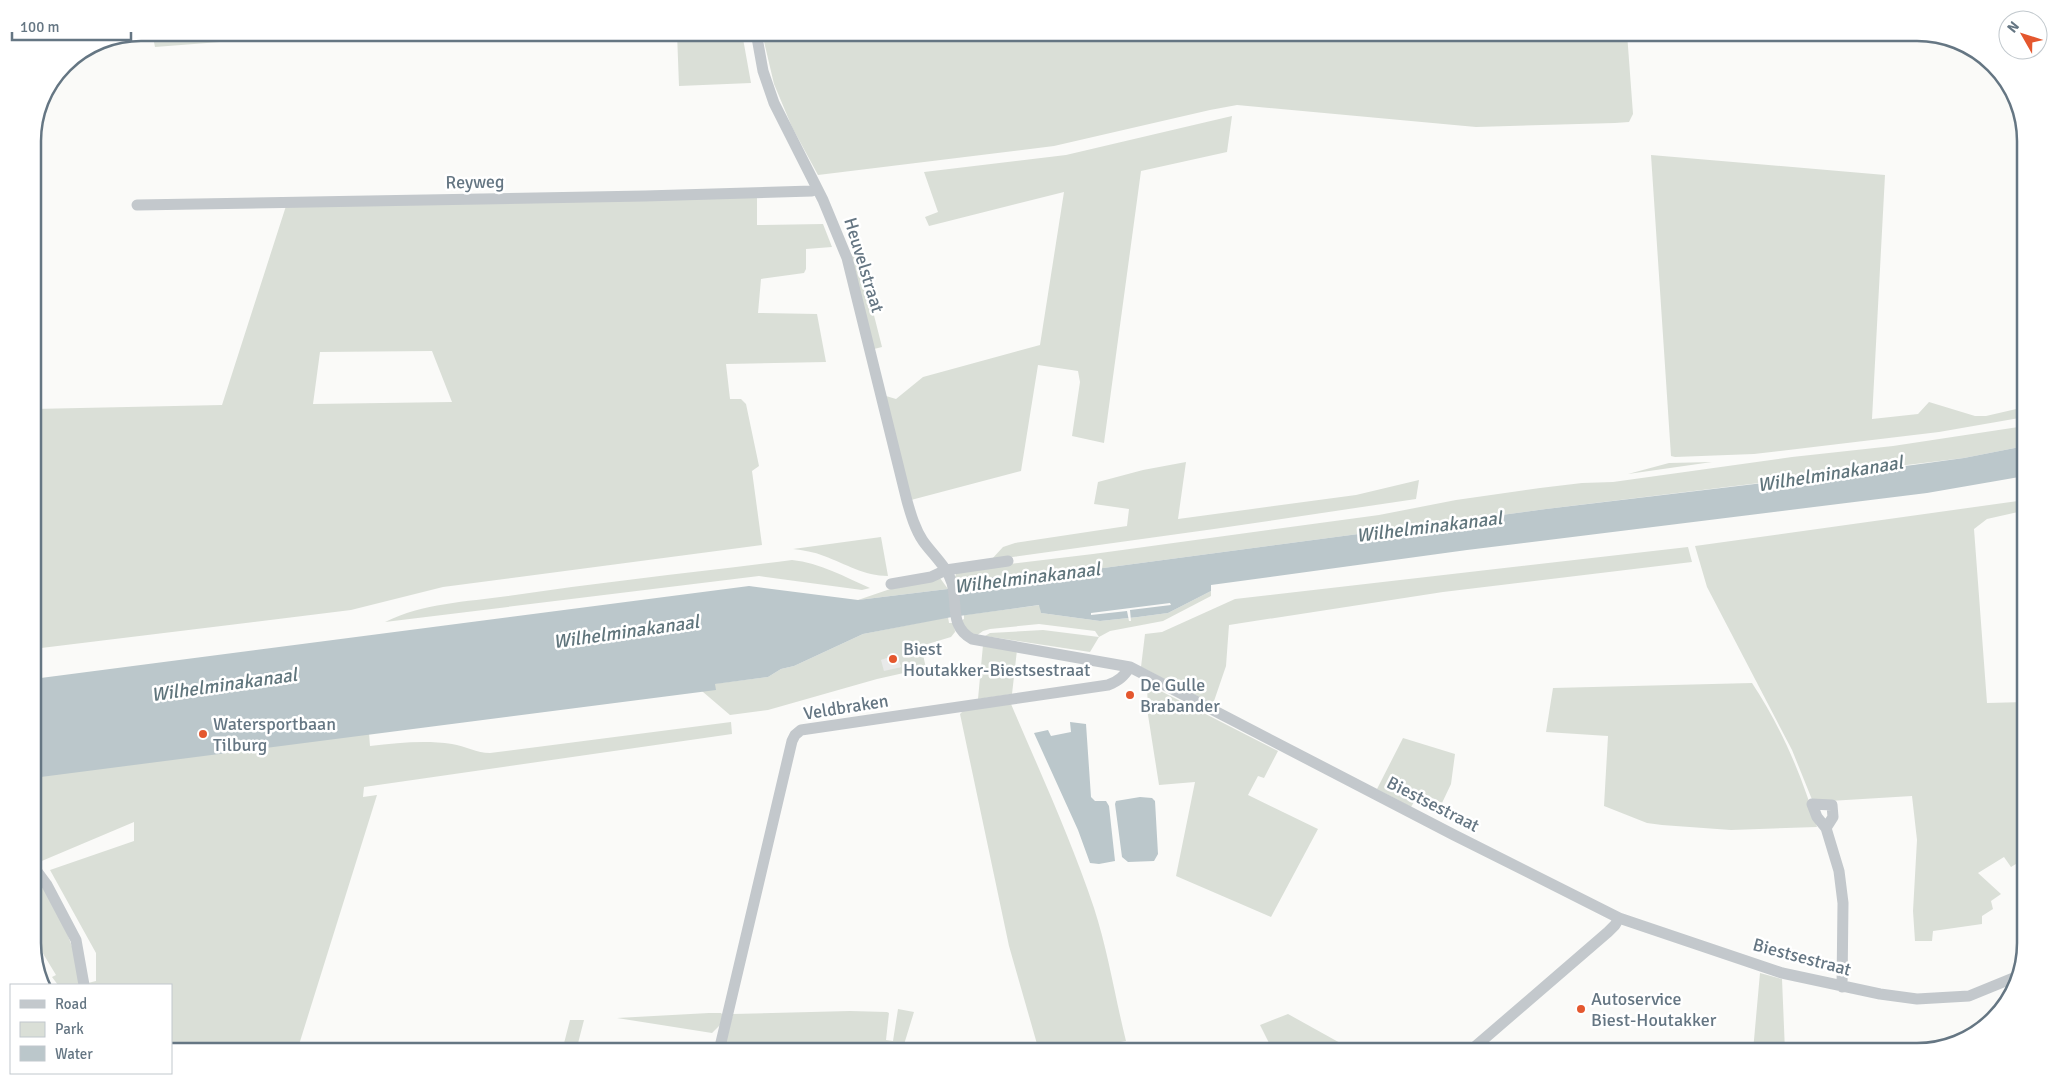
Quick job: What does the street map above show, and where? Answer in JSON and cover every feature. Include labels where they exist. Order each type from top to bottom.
[{"type":"street","name":"Heuvelstraat","points":[[758,41],[763,71],[774,103],[823,200],[847,258],[912,518]]},
{"type":"street","name":"Reyweg","points":[[137,205],[655,196],[812,191]]},
{"type":"street","name":"Biestsestraat","points":[[912,518],[922,539],[946,570],[952,583],[957,622],[964,634],[972,638],[1130,667],[1619,918],[1782,973],[1842,987],[1898,997],[1944,999],[1969,996],[2009,980]]},
{"type":"street","points":[[891,584],[931,577],[946,570],[1008,562]]},
{"type":"street","name":"Veldbraken","points":[[721,1043],[795,734],[802,730],[1108,685],[1117,682],[1130,667]]},
{"type":"street","points":[[1826,828],[1839,871],[1843,903],[1842,987]]},
{"type":"street","points":[[41,877],[76,940],[84,984]]},
{"type":"street","points":[[1480,1043],[1608,932],[1619,918]]},
{"type":"shaded area","points":[[897,655],[901,667],[884,672],[880,660]]},
{"type":"green space","points":[[154,41],[220,42],[155,47]]},
{"type":"green space","points":[[677,41],[743,41],[751,83],[679,86]]},
{"type":"green space","points":[[764,41],[1628,41],[1633,114],[1629,122],[1476,127],[1237,105],[1054,146],[818,175],[792,127],[774,84]]},
{"type":"green space","points":[[1232,116],[1227,152],[1141,171],[1104,443],[1072,436],[1080,382],[1078,371],[1038,365],[1021,471],[911,500],[886,396],[896,399],[923,377],[1040,345],[1064,192],[929,226],[925,217],[938,212],[924,172],[1066,155]]},
{"type":"green space","points":[[1651,155],[1885,175],[1872,419],[1918,414],[1929,402],[1975,416],[1986,416],[2017,409],[2017,418],[1939,432],[1754,454],[1671,456]]},
{"type":"green space","points":[[757,197],[757,225],[823,224],[832,247],[806,249],[806,269],[804,273],[761,279],[758,313],[817,314],[826,362],[726,364],[730,399],[741,399],[746,404],[759,466],[752,471],[762,545],[443,587],[351,610],[41,648],[41,409],[222,405],[286,206]],"holes":[[[432,351],[452,402],[313,404],[320,352]]]},
{"type":"green space","points":[[856,253],[859,256],[882,347],[874,349],[851,254]]},
{"type":"green space","points":[[2017,427],[2017,448],[1964,458],[1546,509],[1081,571],[1049,570],[970,580],[966,583],[963,578],[955,582],[954,579],[957,572],[968,569],[1379,515],[1456,500],[1540,488],[1582,483],[1613,482],[1792,457],[1893,446]]},
{"type":"green space","points":[[1186,462],[1178,519],[1356,495],[1419,480],[1416,499],[991,560],[1003,547],[1015,543],[1127,526],[1129,509],[1094,504],[1098,482],[1143,470]]},
{"type":"green space","points":[[1712,462],[1628,474],[1669,463]]},
{"type":"green space","points":[[2017,501],[2017,512],[1987,519],[1974,529],[1987,703],[2017,702],[2017,863],[2011,867],[2004,857],[1978,873],[2001,894],[1991,901],[1993,909],[1982,916],[1982,924],[1933,931],[1932,941],[1915,941],[1913,911],[1917,840],[1912,796],[1813,802],[1792,750],[1707,587],[1695,546]]},
{"type":"green space","points":[[881,537],[888,576],[863,572],[808,551],[793,549]]},
{"type":"green space","points":[[1688,547],[1692,562],[1443,592],[1229,625],[1226,666],[1213,704],[1141,667],[1145,634],[1162,632],[1235,599]]},
{"type":"green space","points":[[792,560],[822,567],[870,588],[862,590],[759,576],[385,622],[414,611],[445,604]]},
{"type":"green space","points":[[940,578],[948,589],[858,600],[899,586]]},
{"type":"green space","points":[[1211,591],[1211,596],[1163,621],[1110,631],[1099,637],[1095,631],[1039,624],[990,629],[976,636],[969,634],[960,621],[964,619],[964,615],[1040,605],[1041,613],[1100,621],[1138,617],[1168,613]]},
{"type":"green space","points":[[948,617],[949,623],[954,623],[955,632],[951,637],[921,646],[926,668],[877,679],[768,710],[730,715],[696,686],[768,677],[781,669],[794,666],[863,634]],"holes":[[[897,655],[901,667],[884,671],[881,660]]]},
{"type":"green space","points":[[1043,630],[1099,637],[1090,652],[985,636],[990,633]]},
{"type":"green space","points":[[983,645],[1017,650],[1012,694],[978,699]]},
{"type":"green space","points":[[1752,683],[1790,752],[1805,789],[1817,827],[1731,830],[1647,823],[1604,806],[1608,736],[1546,732],[1553,688]]},
{"type":"green space","points":[[1147,684],[1278,751],[1264,778],[1258,776],[1248,795],[1318,829],[1271,917],[1176,876],[1195,782],[1159,785],[1148,715]]},
{"type":"green space","points":[[1011,704],[1065,831],[1094,908],[1126,1041],[1115,1043],[1037,1043],[1009,946],[960,714],[963,711]]},
{"type":"green space","points":[[731,722],[732,734],[364,787],[363,797],[377,795],[300,1043],[172,1043],[172,984],[88,984],[96,981],[96,953],[50,870],[134,841],[134,822],[41,861],[41,774],[369,733],[370,746],[431,742],[452,744],[490,753]]},
{"type":"green space","points":[[1403,738],[1455,754],[1451,784],[1442,803],[1420,792],[1411,807],[1377,789]]},
{"type":"green space","points":[[41,884],[56,904],[73,949],[81,984],[57,984],[52,977],[56,975],[41,951]]},
{"type":"green space","points":[[1760,973],[1782,979],[1785,1043],[1754,1043]]},
{"type":"green space","points":[[898,1009],[914,1012],[904,1043],[725,1043],[733,1014],[850,1011],[889,1013],[886,1040],[893,1041]]},
{"type":"green space","points":[[721,1013],[723,1015],[721,1024],[712,1033],[617,1018]]},
{"type":"green space","points":[[1288,1014],[1341,1043],[1269,1043],[1260,1025]]},
{"type":"green space","points":[[570,1020],[584,1020],[578,1043],[564,1043]]},
{"type":"water","name":"Wilhelminakanaal","points":[[2017,448],[2017,477],[1927,493],[1467,550],[1211,585],[1211,591],[1168,613],[1138,617],[1100,621],[1041,613],[1039,605],[952,617],[863,634],[794,666],[781,669],[768,677],[715,684],[716,690],[41,777],[41,678],[749,586],[858,600],[956,588],[970,580],[1049,570],[1081,571],[1546,509],[1964,458]]},
{"type":"water","points":[[1070,722],[1086,724],[1091,797],[1095,801],[1106,801],[1109,806],[1115,861],[1099,864],[1090,863],[1078,830],[1034,733],[1048,730],[1051,736],[1071,732]]},
{"type":"water","points":[[1140,797],[1152,798],[1155,801],[1158,854],[1154,861],[1128,862],[1122,857],[1115,804],[1116,801]]},
{"type":"pier","points":[[1170,603],[1171,605],[1130,610],[1131,621],[1129,621],[1127,611],[1091,615],[1091,613]]},
{"type":"place","name":"Biest Houtakker-Biestsestraat","points":[[893,659]]},
{"type":"place","name":"De Gulle Brabander","points":[[1130,695]]},
{"type":"place","name":"Watersportbaan Tilburg","points":[[203,734]]},
{"type":"place","name":"Autoservice Biest-Houtakker","points":[[1581,1009]]}]
